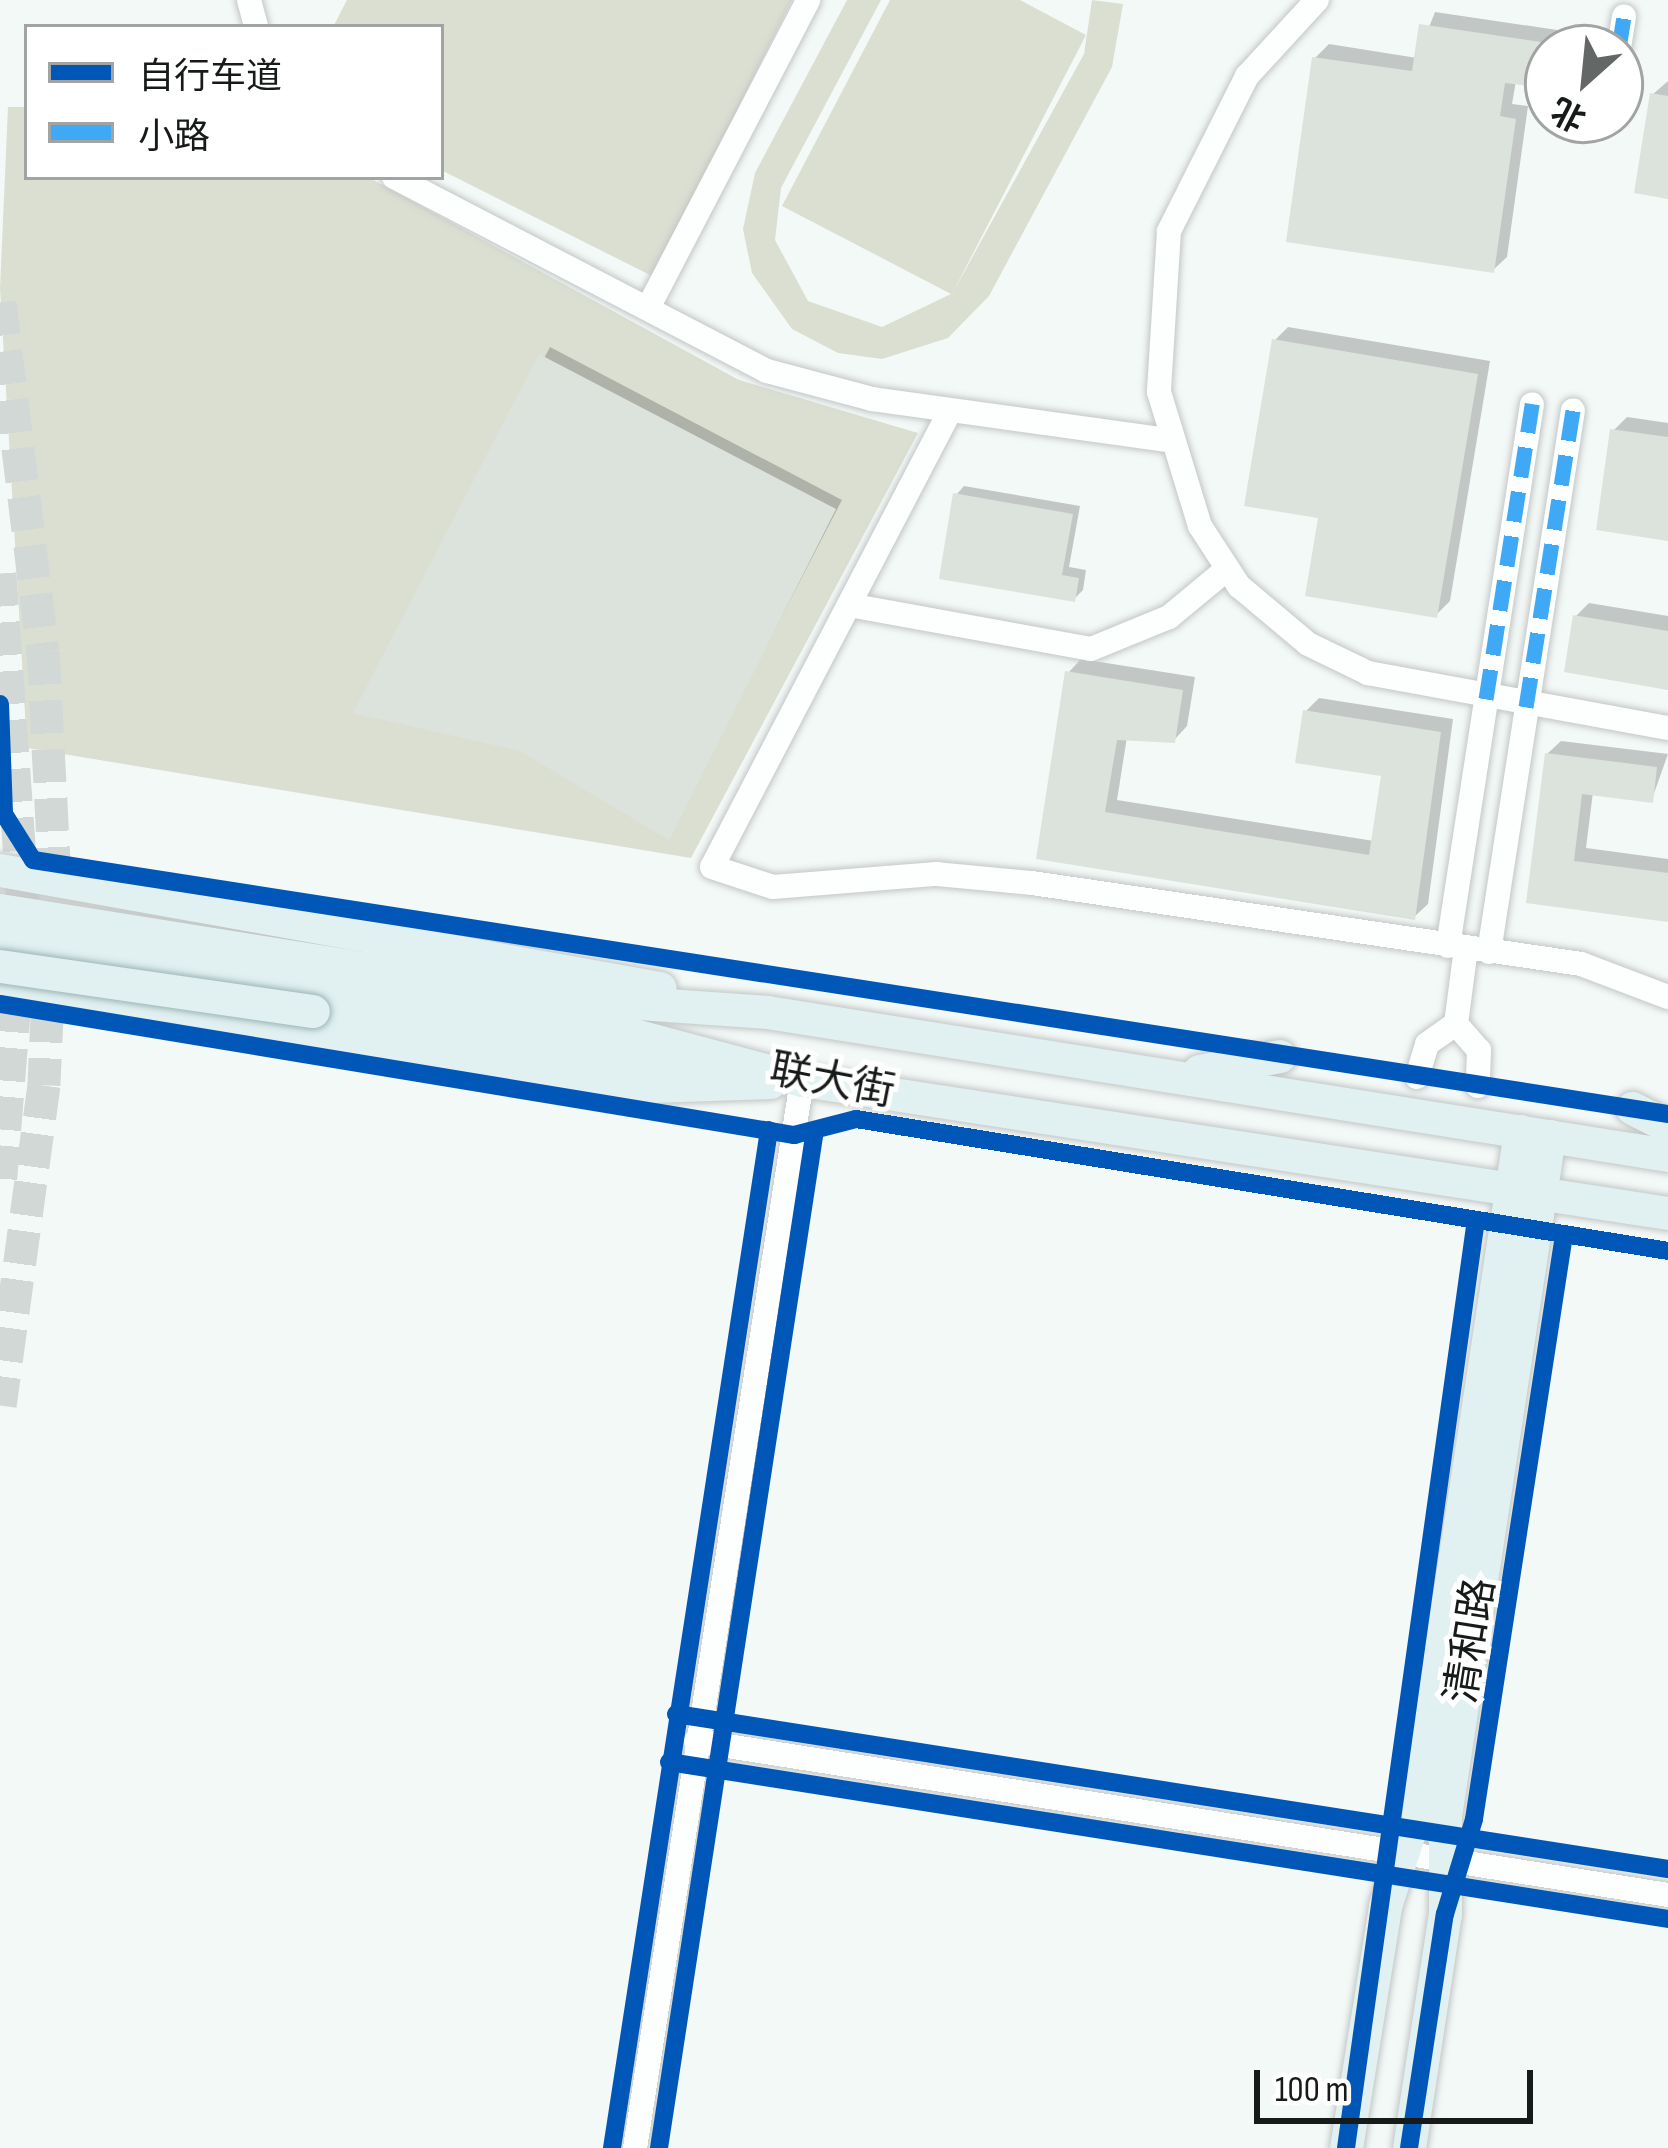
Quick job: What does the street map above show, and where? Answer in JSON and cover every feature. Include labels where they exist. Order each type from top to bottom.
[{"type":"main road","points":[[0,870],[767,1012]]},
{"type":"main road","name":"联大街","points":[[0,910],[538,996],[767,1012],[1668,1154]]},
{"type":"main road","name":"联大街","points":[[0,934],[634,1035],[802,1080],[1668,1213]]},
{"type":"main road","points":[[0,966],[802,1080]]},
{"type":"main road","points":[[0,982],[623,1087],[802,1080]]},
{"type":"main road","points":[[1170,1076],[1280,1056]]},
{"type":"main road","points":[[1632,1108],[1668,1126]]},
{"type":"main road","name":"清和路","points":[[1409,2148],[1535,1134]]},
{"type":"main road","name":"清和路","points":[[1346,2148],[1527,1190]]},
{"type":"street","points":[[648,308],[808,0]]},
{"type":"street","points":[[1317,0],[1247,76],[1169,231],[1159,349],[1168,440],[1228,569],[1308,644],[1368,673],[1526,707],[1668,728]]},
{"type":"street","points":[[1623,24],[1624,16]]},
{"type":"street","points":[[400,180],[767,371],[950,411],[1168,440]]},
{"type":"street","points":[[1468,948],[1486,699],[1532,404]]},
{"type":"street","points":[[1417,1077],[1427,1044],[1456,1024],[1468,948],[1526,707],[1573,410]]},
{"type":"street","points":[[950,411],[712,867],[773,887],[936,874],[1032,883],[1581,964],[1668,997]]},
{"type":"street","points":[[849,604],[1091,649],[1168,617],[1228,569]]},
{"type":"street","points":[[1456,1024],[1479,1051],[1478,1086]]},
{"type":"street","points":[[635,2148],[802,1080]]},
{"type":"street","points":[[696,1741],[1668,1894]]},
{"type":"shaded area","points":[[347,0],[792,0],[654,277],[444,172],[444,24],[335,24]]},
{"type":"shaded area","points":[[847,0],[881,0],[781,188],[775,240],[808,301],[882,327],[951,294],[782,206],[890,0],[1020,0],[1086,35],[952,294],[1084,54],[1092,0],[1123,4],[1112,67],[989,296],[948,338],[882,359],[838,353],[792,329],[752,273],[743,229],[755,173]]},
{"type":"shaded area","points":[[8,107],[24,107],[24,180],[373,180],[739,380],[918,433],[691,858],[27,748],[0,288]]},
{"type":"building","points":[[1419,24],[1524,39],[1524,85],[1505,83],[1500,116],[1516,119],[1494,273],[1286,242],[1312,57],[1412,71]]},
{"type":"building","points":[[1650,93],[1668,96],[1668,199],[1634,193]]},
{"type":"building","points":[[1272,339],[1478,374],[1437,618],[1305,596],[1318,518],[1244,506]]},
{"type":"building","points":[[539,354],[836,509],[669,840],[520,751],[353,713]]},
{"type":"building","points":[[1610,429],[1668,437],[1668,541],[1596,530]]},
{"type":"building","points":[[953,493],[1073,514],[1062,575],[1079,578],[1075,602],[939,579]]},
{"type":"building","points":[[1573,615],[1668,631],[1668,690],[1564,672]]},
{"type":"building","points":[[1065,671],[1183,690],[1175,743],[1117,740],[1105,812],[1214,830],[1369,855],[1381,776],[1295,763],[1303,710],[1441,732],[1415,920],[1036,859]]},
{"type":"building","points":[[1545,753],[1657,767],[1653,803],[1582,794],[1574,861],[1668,873],[1668,922],[1526,903]]},
{"type":"tunnel","points":[[0,302],[43,651],[54,862],[44,1085],[0,1405]]},
{"type":"tunnel","points":[[0,573],[23,901],[0,1184]]},
{"type":"marked path","points":[[1623,24],[1624,16]]},
{"type":"marked path","points":[[1486,699],[1532,404]]},
{"type":"marked path","points":[[1526,707],[1573,410]]},
{"type":"cycle path","points":[[0,704],[4,814],[33,860],[1668,1114]]},
{"type":"cycle path","points":[[0,1004],[794,1135],[856,1119],[1668,1251]]},
{"type":"cycle path","points":[[612,2148],[769,1130]]},
{"type":"cycle path","points":[[659,2148],[814,1136]]},
{"type":"cycle path","points":[[1346,2148],[1476,1220]]},
{"type":"cycle path","points":[[1409,2148],[1445,1914],[1474,1819],[1564,1235]]},
{"type":"cycle path","points":[[676,1714],[1668,1869]]},
{"type":"cycle path","points":[[669,1762],[1668,1919]]}]
